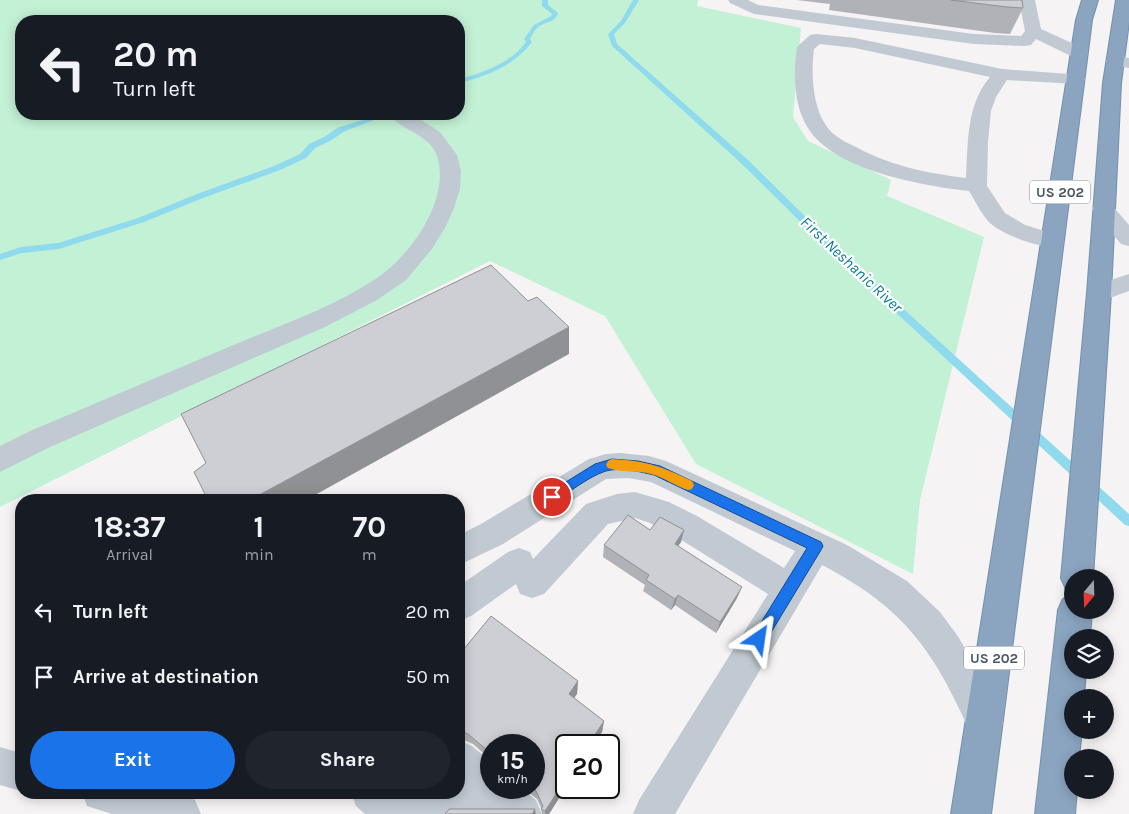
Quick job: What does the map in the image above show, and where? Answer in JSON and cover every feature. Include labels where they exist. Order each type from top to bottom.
[{"type":"highway","name":"US 202","points":[[971,814],[1079,53],[1084,20],[1090,0]]},
{"type":"highway","name":"US 202","points":[[1078,569],[1088,416],[1099,293],[1103,209],[1122,62],[1124,14]]},
{"type":"highway","points":[[1055,814],[1068,679]]},
{"type":"lane","points":[[736,0],[754,9],[974,39],[1024,41],[1033,32]]},
{"type":"lane","points":[[1027,0],[1033,32]]},
{"type":"lane","points":[[1033,32],[1079,53]]},
{"type":"lane","points":[[976,186],[917,178],[869,161],[842,148],[821,132],[807,108],[804,59],[806,46],[816,39],[856,43],[1002,74],[1076,79]]},
{"type":"lane","points":[[1002,74],[993,82],[982,114],[976,186],[997,218],[1017,230],[1053,241]]},
{"type":"lane","points":[[0,460],[40,440],[322,318],[386,284],[410,263],[428,239],[442,212],[452,176],[448,155],[438,140],[408,120]]},
{"type":"lane","points":[[1103,209],[1129,239]]},
{"type":"lane","points":[[1099,293],[1129,282]]},
{"type":"lane","points":[[465,548],[492,534],[599,468],[612,464],[638,466],[656,470],[816,546],[876,579],[904,599],[928,624],[951,656],[984,723]]},
{"type":"lane","points":[[465,602],[526,573],[597,514],[617,507],[635,505],[658,512],[686,526],[790,589]]},
{"type":"lane","points":[[653,814],[816,546]]},
{"type":"lane","points":[[465,765],[522,814]]},
{"type":"lane","points":[[0,766],[15,770]]},
{"type":"lane","points":[[142,799],[172,804]]},
{"type":"lane","points":[[377,799],[393,814]]},
{"type":"lane","points":[[418,799],[434,814]]},
{"type":"lane","points":[[465,799],[481,814]]},
{"type":"green space","points":[[0,0],[698,0],[697,6],[801,28],[793,117],[808,141],[891,180],[887,196],[984,237],[920,500],[913,574],[696,464],[605,316],[490,261],[26,494],[15,494],[15,499],[0,507]]},
{"type":"building","points":[[951,0],[1022,0],[1023,8],[1007,7]]},
{"type":"building","points":[[491,265],[528,301],[537,297],[569,327],[261,494],[205,494],[194,472],[206,463],[181,414]]},
{"type":"building","points":[[628,515],[650,530],[660,517],[684,530],[675,544],[742,587],[720,622],[678,595],[675,599],[646,580],[649,575],[604,545]]},
{"type":"building","points":[[491,616],[578,681],[569,694],[604,721],[595,734],[555,734],[555,796],[545,811],[541,809],[543,806],[540,799],[545,799],[545,734],[480,734],[480,744],[465,733],[465,648]]},
{"type":"building","points":[[449,809],[535,809],[532,814],[445,814]]},
{"type":"waterway","points":[[465,79],[498,67],[517,56],[529,42],[527,39],[535,27],[552,19],[554,16],[555,13],[545,6],[545,0]]},
{"type":"waterway","name":"First Neshanic River","points":[[636,0],[623,22],[611,34],[614,45],[745,162],[839,255],[1129,521]]},
{"type":"waterway","points":[[0,257],[21,250],[59,246],[141,220],[277,168],[303,156],[312,146],[342,129],[369,120]]},
{"type":"slow traffic","points":[[612,465],[638,466],[656,470],[688,485]]},
{"type":"route","points":[[552,497],[599,468],[612,464],[638,466],[656,470],[816,546],[759,639]]}]
